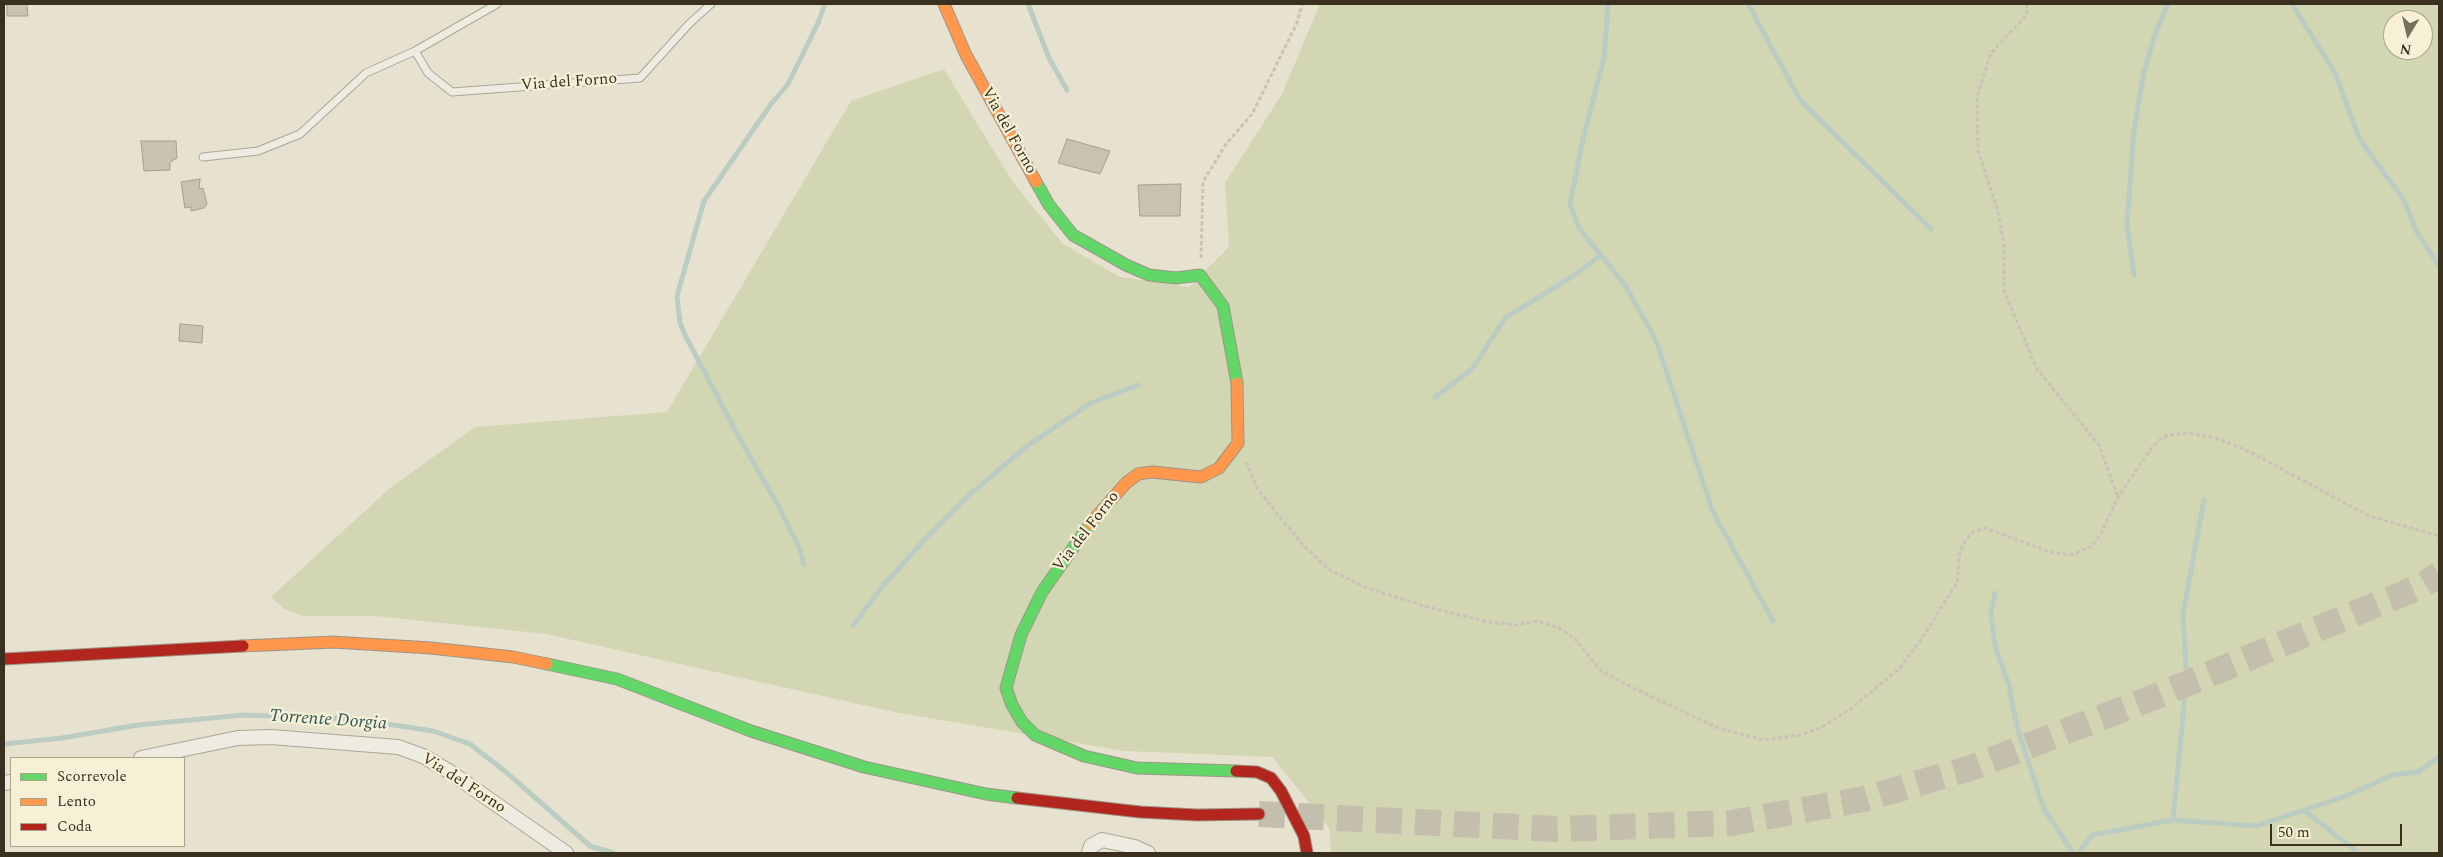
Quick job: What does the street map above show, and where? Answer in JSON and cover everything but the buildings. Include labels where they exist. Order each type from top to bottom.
[{"type":"main road","name":"Via del Forno","points":[[944,4],[966,55],[1049,205],[1073,235],[1149,276],[1176,278],[1200,275]]},
{"type":"main road","points":[[1200,275],[1223,306],[1237,374],[1238,443]]},
{"type":"main road","name":"Via del Forno","points":[[1238,443],[1213,473],[1201,477],[1152,472],[1138,474],[1126,483],[1098,515],[1042,592],[1020,635],[1006,688],[1012,706],[1022,722],[1035,735],[1084,756],[1137,768],[1256,772],[1271,778],[1281,791],[1304,836],[1307,853]]},
{"type":"main road","points":[[4,659],[136,650],[333,642],[432,648],[513,657],[617,679],[751,731],[864,767],[986,794],[1140,812],[1197,815],[1259,814]]},
{"type":"street","name":"Via del Forno","points":[[146,757],[238,738],[271,737],[398,747],[423,756],[450,772],[566,853]]},
{"type":"street","points":[[1089,853],[1091,846],[1102,840],[1136,847],[1148,853]]},
{"type":"lane","points":[[203,157],[258,151],[300,134],[366,73],[415,51],[497,4]]},
{"type":"lane","name":"Via del Forno","points":[[415,51],[428,73],[452,92],[640,78],[689,24],[711,4]]},
{"type":"path","points":[[1200,275],[1203,182],[1226,144],[1252,114],[1297,23],[1302,4]]},
{"type":"path","points":[[2027,4],[2027,15],[1991,53],[1977,97],[1978,150],[1998,212],[2004,245],[2004,291],[2037,370],[2099,446],[2118,497]]},
{"type":"path","points":[[1238,443],[1257,488],[1304,547],[1330,570],[1367,588],[1428,607],[1488,622],[1516,625],[1538,621],[1561,629],[1576,640],[1600,670],[1625,684],[1718,728],[1764,740],[1801,735],[1822,727],[1856,705],[1900,668],[1922,638],[1956,582],[1960,551],[1967,538],[1973,532],[1984,528],[2050,552],[2071,555],[2092,546],[2101,534],[2118,497],[2153,446],[2162,438],[2186,433],[2200,435],[2243,448],[2369,516],[2439,536]]},
{"type":"green space","points":[[1320,4],[2439,4],[2439,853],[1331,853],[1329,827],[1272,757],[1125,751],[894,712],[546,634],[375,616],[303,616],[283,608],[271,597],[389,489],[475,427],[667,412],[851,101],[944,69],[1012,181],[1063,244],[1120,277],[1189,287],[1229,247],[1225,183],[1282,94]]},
{"type":"waterway","points":[[804,564],[799,547],[776,501],[742,443],[686,337],[680,323],[677,296],[704,201],[771,104],[788,84],[818,23],[825,4]]},
{"type":"waterway","points":[[1028,4],[1049,58],[1067,90]]},
{"type":"waterway","points":[[1608,4],[1604,58],[1583,139],[1570,204],[1579,228],[1625,285],[1656,340],[1713,512],[1773,621]]},
{"type":"waterway","points":[[1748,4],[1800,100],[1931,229]]},
{"type":"waterway","points":[[2134,275],[2127,224],[2134,130],[2144,72],[2155,34],[2168,4]]},
{"type":"waterway","points":[[2292,4],[2335,73],[2360,140],[2404,200],[2416,231],[2439,266]]},
{"type":"waterway","points":[[1435,397],[1472,369],[1505,318],[1573,276],[1601,255]]},
{"type":"waterway","points":[[853,626],[881,588],[927,537],[968,496],[1027,446],[1091,403],[1138,385]]},
{"type":"waterway","points":[[2173,820],[2186,669],[2183,614],[2204,500]]},
{"type":"waterway","points":[[1995,593],[1991,612],[1995,646],[2009,686],[2017,727],[2044,809],[2073,853]]},
{"type":"waterway","name":"Torrente Dorgia","points":[[4,744],[62,738],[138,725],[244,715],[354,719],[433,731],[470,744],[506,772],[590,846],[613,853]]},
{"type":"waterway","points":[[2078,853],[2092,835],[2173,820],[2256,826],[2346,796],[2392,775],[2418,772],[2439,757]]},
{"type":"waterway","points":[[2305,811],[2358,853]]},
{"type":"tunnel","points":[[1259,814],[1557,829],[1731,823],[1864,799],[1971,768],[2152,698],[2419,587],[2439,575]]},
{"type":"traffic: fast","points":[[1036,182],[1049,205],[1073,235],[1126,265],[1149,275],[1176,278],[1200,275],[1223,306],[1237,383]]},
{"type":"traffic: fast","points":[[1090,524],[1042,592],[1021,635],[1006,688],[1012,705],[1022,722],[1035,735],[1084,756],[1137,768],[1236,771]]},
{"type":"traffic: fast","points":[[547,664],[617,679],[751,731],[864,767],[986,794],[1017,798]]},
{"type":"traffic: slow","points":[[944,4],[966,55],[1036,182]]},
{"type":"traffic: slow","points":[[1090,524],[1126,483],[1138,474],[1152,472],[1201,477],[1219,468],[1238,443],[1237,383]]},
{"type":"traffic: slow","points":[[243,646],[333,642],[431,648],[513,657],[547,664]]},
{"type":"traffic: jam","points":[[4,659],[243,646]]},
{"type":"traffic: jam","points":[[1236,771],[1257,772],[1271,778],[1281,791],[1304,836],[1307,853]]},
{"type":"traffic: jam","points":[[1017,798],[1140,812],[1197,815],[1259,814]]}]
